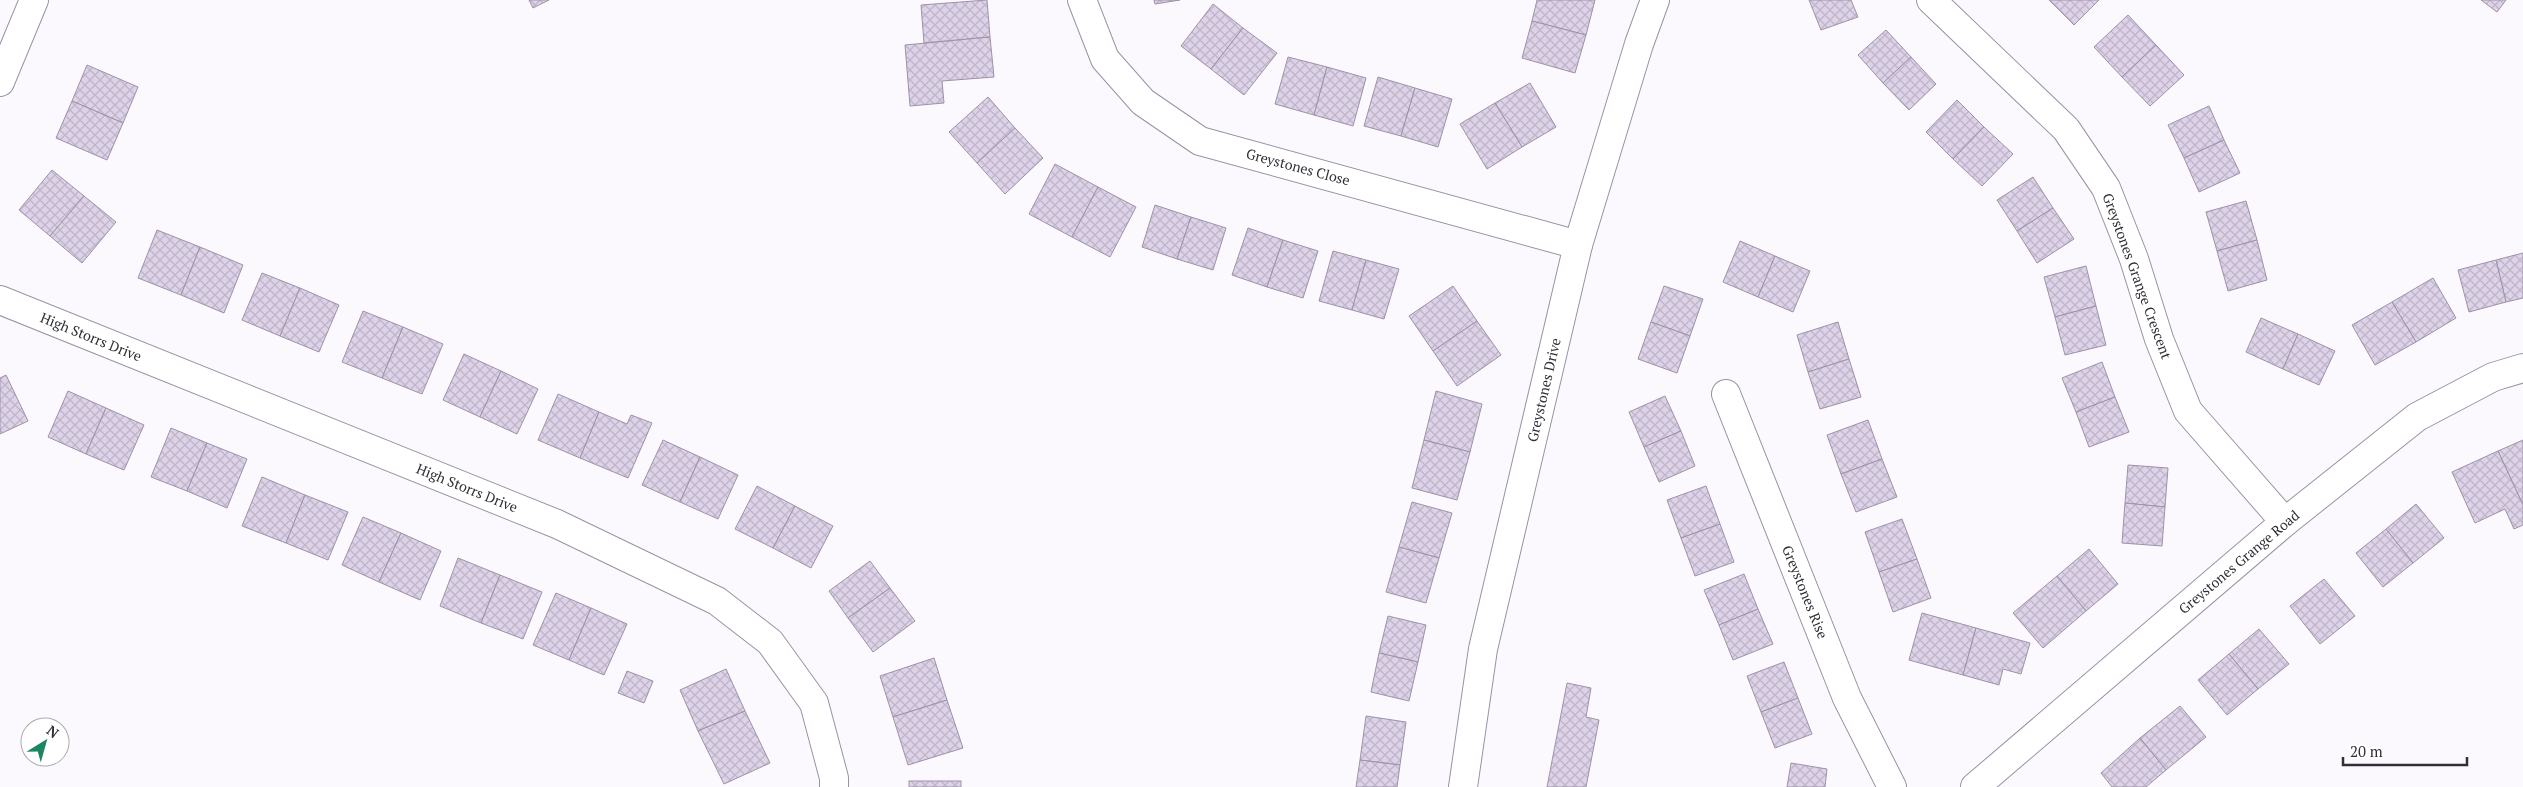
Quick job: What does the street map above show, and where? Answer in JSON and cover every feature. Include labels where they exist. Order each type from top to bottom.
[{"type":"street","points":[[0,82],[34,0]]},
{"type":"street","name":"Greystones Close","points":[[1082,0],[1104,59],[1143,102],[1200,141],[1578,245]]},
{"type":"street","name":"Greystones Drive","points":[[1463,787],[1483,649],[1578,245],[1639,44],[1655,0]]},
{"type":"street","name":"Greystones Grange Crescent","points":[[1931,0],[2066,129],[2071,136],[2106,188],[2134,260],[2159,339],[2188,411],[2285,522]]},
{"type":"street","name":"High Storrs Drive","points":[[0,300],[557,524],[717,600],[770,642],[814,703],[834,778],[834,787]]},
{"type":"street","name":"Greystones Grange Road","points":[[1974,787],[2285,522],[2417,417],[2492,377],[2523,368]]},
{"type":"street","name":"Greystones Rise","points":[[1726,394],[1847,698],[1892,787]]},
{"type":"building","points":[[529,0],[549,0],[533,8]]},
{"type":"building","points":[[987,0],[990,37],[924,43],[921,5]]},
{"type":"building","points":[[1154,0],[1180,0],[1155,4]]},
{"type":"building","points":[[1537,0],[1595,0],[1586,35],[1532,21]]},
{"type":"building","points":[[1809,0],[1851,0],[1858,17],[1821,30]]},
{"type":"building","points":[[2049,0],[2099,0],[2074,25]]},
{"type":"building","points":[[2481,0],[2506,0],[2497,12]]},
{"type":"building","points":[[1213,4],[1243,28],[1211,69],[1181,46]]},
{"type":"building","points":[[2128,15],[2156,45],[2122,77],[2094,47]]},
{"type":"building","points":[[1532,21],[1586,35],[1575,73],[1522,58]]},
{"type":"building","points":[[1243,28],[1277,53],[1244,95],[1211,69]]},
{"type":"building","points":[[1886,30],[1911,57],[1883,83],[1858,55]]},
{"type":"building","points":[[990,37],[994,77],[942,81],[944,103],[910,106],[905,45]]},
{"type":"building","points":[[2156,45],[2184,75],[2150,106],[2122,77]]},
{"type":"building","points":[[1288,57],[1327,67],[1314,115],[1275,104]]},
{"type":"building","points":[[1911,57],[1936,84],[1909,110],[1883,83]]},
{"type":"building","points":[[87,65],[138,87],[123,123],[72,101]]},
{"type":"building","points":[[1327,67],[1366,78],[1353,126],[1314,115]]},
{"type":"building","points":[[1378,77],[1415,88],[1401,136],[1364,126]]},
{"type":"building","points":[[1530,83],[1556,127],[1522,147],[1495,103]]},
{"type":"building","points":[[1415,88],[1452,99],[1438,147],[1401,136]]},
{"type":"building","points":[[988,97],[1015,128],[977,163],[949,132]]},
{"type":"building","points":[[1957,100],[1984,127],[1953,159],[1926,132]]},
{"type":"building","points":[[72,101],[123,123],[107,160],[56,138]]},
{"type":"building","points":[[1495,103],[1522,147],[1487,169],[1460,124]]},
{"type":"building","points":[[2209,106],[2224,140],[2184,158],[2168,125]]},
{"type":"building","points":[[1984,127],[2013,154],[1982,186],[1953,159]]},
{"type":"building","points":[[1015,128],[1043,158],[1005,194],[977,163]]},
{"type":"building","points":[[2224,140],[2240,173],[2199,192],[2184,158]]},
{"type":"building","points":[[1055,164],[1098,187],[1072,237],[1029,214]]},
{"type":"building","points":[[52,170],[84,196],[50,236],[19,210]]},
{"type":"building","points":[[2033,177],[2053,208],[2017,231],[1997,200]]},
{"type":"building","points":[[1098,187],[1136,207],[1110,257],[1072,237]]},
{"type":"building","points":[[84,196],[116,222],[82,263],[50,236]]},
{"type":"building","points":[[2246,201],[2257,240],[2217,251],[2206,212]]},
{"type":"building","points":[[1155,205],[1191,217],[1177,259],[1142,247]]},
{"type":"building","points":[[2053,208],[2074,239],[2037,263],[2017,231]]},
{"type":"building","points":[[1191,217],[1226,228],[1213,270],[1177,259]]},
{"type":"building","points":[[1248,228],[1283,240],[1267,287],[1232,275]]},
{"type":"building","points":[[157,230],[200,247],[181,295],[138,278]]},
{"type":"building","points":[[1283,240],[1318,251],[1303,298],[1267,287]]},
{"type":"building","points":[[2257,240],[2267,280],[2228,291],[2217,251]]},
{"type":"building","points":[[1740,241],[1775,256],[1758,297],[1723,282]]},
{"type":"building","points":[[200,247],[243,265],[224,313],[181,295]]},
{"type":"building","points":[[1333,251],[1366,260],[1352,310],[1319,301]]},
{"type":"building","points":[[2523,253],[2523,298],[2506,302],[2496,260]]},
{"type":"building","points":[[1775,256],[1810,271],[1793,312],[1758,297]]},
{"type":"building","points":[[1366,260],[1399,269],[1384,319],[1352,310]]},
{"type":"building","points":[[2496,260],[2506,302],[2469,312],[2458,270]]},
{"type":"building","points":[[2086,266],[2096,306],[2055,317],[2044,277]]},
{"type":"building","points":[[262,273],[300,288],[280,336],[242,320]]},
{"type":"building","points":[[2433,278],[2456,318],[2416,342],[2392,302]]},
{"type":"building","points":[[1453,286],[1477,321],[1433,351],[1409,316]]},
{"type":"building","points":[[1664,286],[1703,299],[1690,336],[1651,322]]},
{"type":"building","points":[[300,288],[339,305],[319,352],[280,336]]},
{"type":"building","points":[[2392,302],[2416,342],[2375,365],[2352,325]]},
{"type":"building","points":[[2096,306],[2106,345],[2065,355],[2055,317]]},
{"type":"building","points":[[363,311],[403,327],[382,378],[342,362]]},
{"type":"building","points":[[2261,318],[2298,334],[2283,369],[2246,352]]},
{"type":"building","points":[[1477,321],[1501,355],[1457,386],[1433,351]]},
{"type":"building","points":[[1651,322],[1690,336],[1677,373],[1638,359]]},
{"type":"building","points":[[1838,322],[1849,359],[1808,372],[1797,335]]},
{"type":"building","points":[[403,327],[443,344],[422,394],[382,378]]},
{"type":"building","points":[[2298,334],[2335,351],[2319,385],[2283,369]]},
{"type":"building","points":[[464,354],[501,371],[480,417],[443,400]]},
{"type":"building","points":[[1849,359],[1861,397],[1820,409],[1808,372]]},
{"type":"building","points":[[2102,362],[2115,397],[2076,412],[2062,378]]},
{"type":"building","points":[[501,371],[538,389],[517,434],[480,417]]},
{"type":"building","points":[[6,375],[28,421],[0,434],[0,378]]},
{"type":"building","points":[[68,391],[106,408],[86,454],[48,437]]},
{"type":"building","points":[[1436,391],[1482,404],[1470,452],[1424,440]]},
{"type":"building","points":[[558,394],[599,412],[580,458],[538,440]]},
{"type":"building","points":[[1665,396],[1681,431],[1644,447],[1629,412]]},
{"type":"building","points":[[2115,397],[2129,432],[2089,447],[2076,412]]},
{"type":"building","points":[[106,408],[144,425],[124,470],[86,454]]},
{"type":"building","points":[[599,412],[627,424],[631,415],[652,423],[628,478],[580,458]]},
{"type":"building","points":[[1868,420],[1882,459],[1841,474],[1827,435]]},
{"type":"building","points":[[171,428],[207,443],[187,491],[151,477]]},
{"type":"building","points":[[1681,431],[1695,466],[1659,482],[1644,447]]},
{"type":"building","points":[[663,440],[700,457],[680,502],[642,485]]},
{"type":"building","points":[[1424,440],[1470,452],[1457,500],[1412,488]]},
{"type":"building","points":[[2523,440],[2523,505],[2498,451]]},
{"type":"building","points":[[207,443],[247,459],[227,508],[187,491]]},
{"type":"building","points":[[2498,451],[2523,505],[2523,525],[2514,529],[2505,509],[2475,523],[2452,472]]},
{"type":"building","points":[[700,457],[738,475],[718,519],[680,502]]},
{"type":"building","points":[[1882,459],[1897,497],[1856,512],[1841,474]]},
{"type":"building","points":[[2128,465],[2168,468],[2165,507],[2125,503]]},
{"type":"building","points":[[262,477],[305,495],[286,543],[242,526]]},
{"type":"building","points":[[757,486],[795,506],[773,548],[735,529]]},
{"type":"building","points":[[1706,486],[1720,524],[1681,538],[1667,500]]},
{"type":"building","points":[[305,495],[348,512],[328,560],[286,543]]},
{"type":"building","points":[[1412,502],[1452,513],[1439,558],[1399,547]]},
{"type":"building","points":[[2125,503],[2165,507],[2162,546],[2122,543]]},
{"type":"building","points":[[2416,504],[2444,538],[2413,563],[2386,529]]},
{"type":"building","points":[[795,506],[833,526],[811,568],[773,548]]},
{"type":"building","points":[[363,517],[401,533],[379,582],[342,565]]},
{"type":"building","points":[[1902,519],[1917,559],[1879,572],[1865,532]]},
{"type":"building","points":[[1720,524],[1734,562],[1695,576],[1681,538]]},
{"type":"building","points":[[2386,529],[2413,563],[2383,587],[2356,553]]},
{"type":"building","points":[[401,533],[441,551],[420,600],[379,582]]},
{"type":"building","points":[[1399,547],[1439,558],[1426,603],[1386,592]]},
{"type":"building","points":[[2089,549],[2118,584],[2086,611],[2057,576]]},
{"type":"building","points":[[458,558],[500,575],[481,623],[440,606]]},
{"type":"building","points":[[1917,559],[1931,598],[1893,612],[1879,572]]},
{"type":"building","points":[[870,561],[890,588],[848,618],[829,591]]},
{"type":"building","points":[[1744,574],[1758,609],[1719,625],[1704,590]]},
{"type":"building","points":[[500,575],[542,592],[523,639],[481,623]]},
{"type":"building","points":[[2057,576],[2086,611],[2043,648],[2013,613]]},
{"type":"building","points":[[2324,579],[2355,616],[2320,644],[2290,606]]},
{"type":"building","points":[[890,588],[915,621],[873,652],[848,618]]},
{"type":"building","points":[[556,593],[591,608],[569,660],[533,645]]},
{"type":"building","points":[[591,608],[627,624],[604,675],[569,660]]},
{"type":"building","points":[[1758,609],[1773,644],[1733,660],[1719,625]]},
{"type":"building","points":[[1922,613],[1976,628],[1963,675],[1909,660]]},
{"type":"building","points":[[1388,616],[1426,625],[1418,662],[1379,653]]},
{"type":"building","points":[[1976,628],[2030,643],[2021,674],[2003,669],[1999,685],[1963,675]]},
{"type":"building","points":[[2259,629],[2289,664],[2258,689],[2229,654]]},
{"type":"building","points":[[1379,653],[1418,662],[1409,701],[1371,692]]},
{"type":"building","points":[[2229,654],[2258,689],[2227,715],[2198,680]]},
{"type":"building","points":[[934,658],[947,700],[893,717],[880,676]]},
{"type":"building","points":[[1784,662],[1798,698],[1761,712],[1747,676]]},
{"type":"building","points":[[726,669],[745,711],[698,731],[680,690]]},
{"type":"building","points":[[627,671],[653,681],[644,703],[618,693]]},
{"type":"building","points":[[1567,683],[1591,688],[1586,717],[1599,720],[1586,787],[1547,787]]},
{"type":"building","points":[[1798,698],[1812,734],[1775,748],[1761,712]]},
{"type":"building","points":[[947,700],[963,748],[908,765],[893,717]]},
{"type":"building","points":[[2180,706],[2206,737],[2166,770],[2140,738]]},
{"type":"building","points":[[745,711],[770,763],[724,784],[698,731]]},
{"type":"building","points":[[1366,716],[1406,722],[1400,765],[1360,760]]},
{"type":"building","points":[[2140,738],[2166,770],[2146,787],[2112,787],[2101,773]]},
{"type":"building","points":[[1360,760],[1400,765],[1397,787],[1356,787]]},
{"type":"building","points":[[1791,763],[1827,769],[1825,787],[1787,787]]},
{"type":"building","points":[[909,781],[961,781],[961,787],[909,787]]}]
